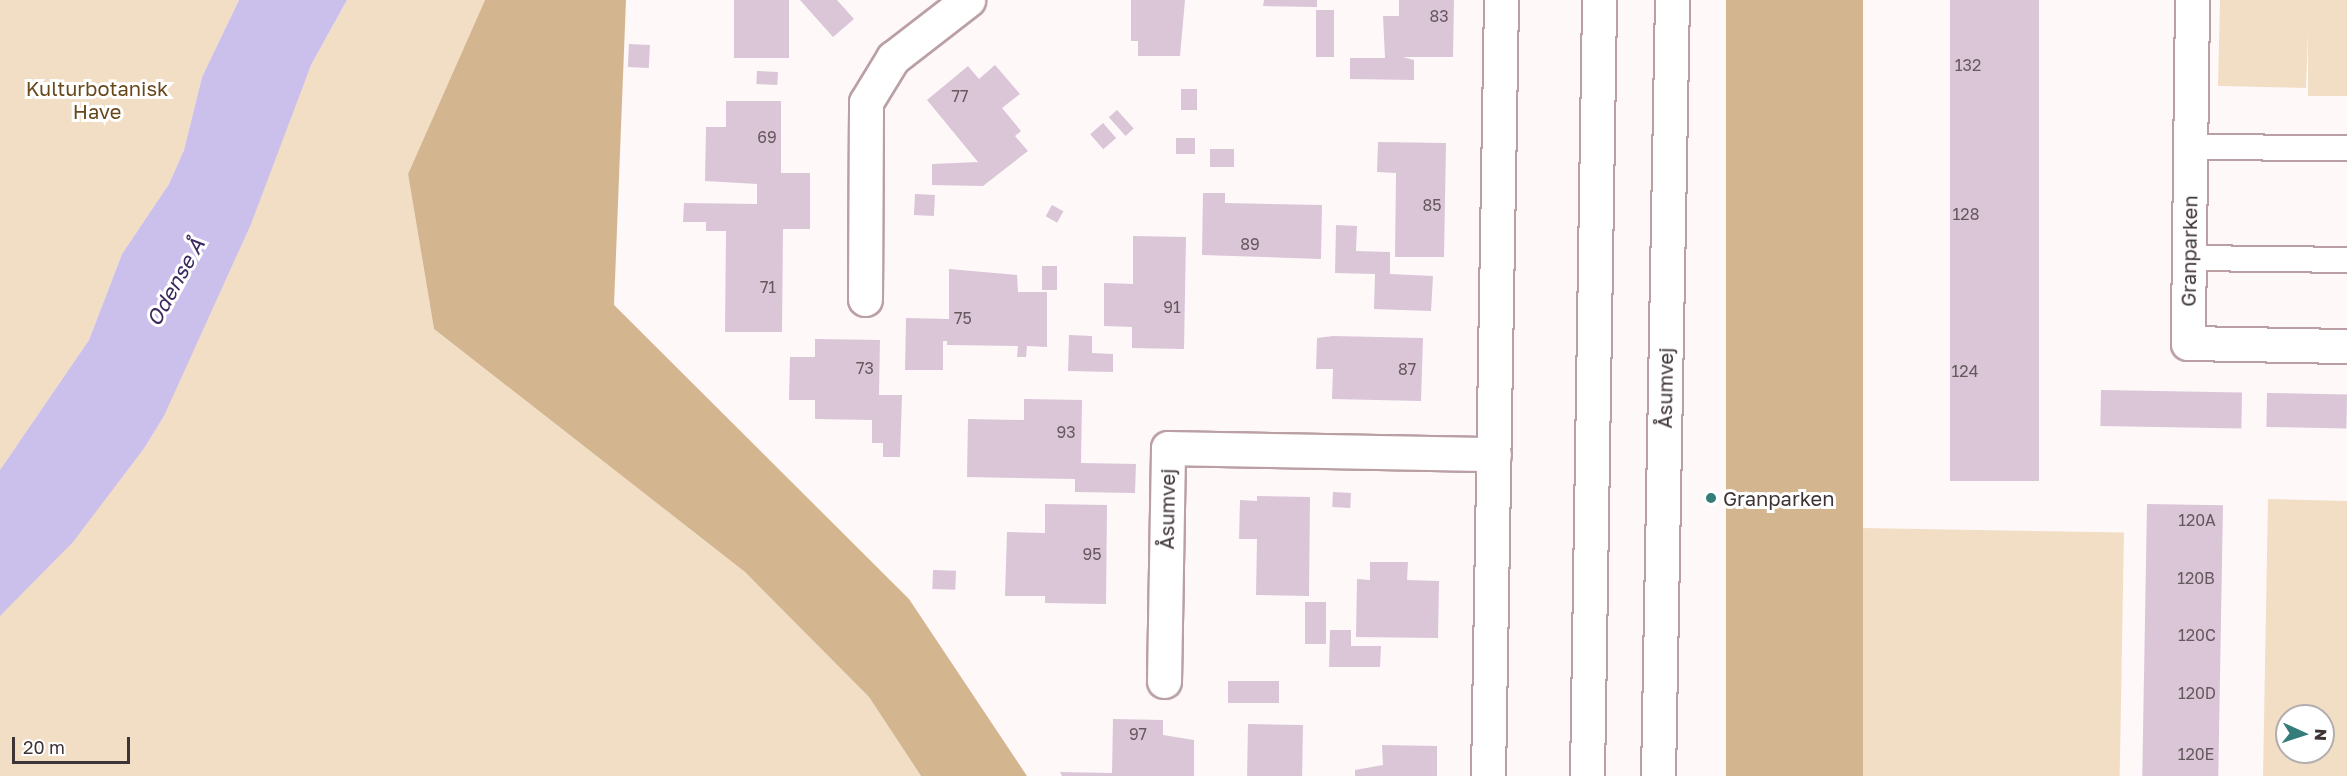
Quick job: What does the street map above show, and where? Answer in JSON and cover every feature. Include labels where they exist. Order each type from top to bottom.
[{"type":"street","points":[[865,299],[866,102],[893,58],[968,0]]},
{"type":"street","points":[[1488,776],[1501,0]]},
{"type":"street","points":[[1587,776],[1599,0]]},
{"type":"street","name":"Åsumvej","points":[[1658,776],[1672,0]]},
{"type":"street","name":"Granparken","points":[[2192,0],[2188,344],[2347,346]]},
{"type":"street","name":"Åsumvej","points":[[1164,681],[1168,448],[1494,454]]},
{"type":"lane","points":[[2190,147],[2347,148]]},
{"type":"lane","points":[[2189,258],[2347,260]]},
{"type":"green space","name":"Kulturbotanisk Have","points":[[0,0],[239,0],[202,77],[184,150],[169,184],[122,254],[89,340],[0,470]]},
{"type":"green space","points":[[347,0],[485,0],[408,174],[434,329],[745,572],[869,697],[921,776],[0,776],[0,613],[145,447],[164,416],[311,65]]},
{"type":"green space","points":[[2220,0],[2347,0],[2347,96],[2308,96],[2308,34],[2306,88],[2218,86]]},
{"type":"green space","points":[[2268,499],[2347,501],[2347,776],[2263,776]]},
{"type":"green space","points":[[1863,528],[2124,533],[2120,776],[1859,776]]},
{"type":"shaded area","points":[[485,0],[626,0],[614,305],[909,599],[1027,776],[921,776],[869,697],[745,572],[434,329],[408,174]]},
{"type":"shaded area","points":[[1726,0],[1863,0],[1863,776],[1726,776]]},
{"type":"water","name":"Odense Å","points":[[239,0],[347,0],[311,65],[251,224],[164,416],[145,447],[73,542],[0,616],[0,470],[89,340],[122,254],[169,184],[184,150],[202,77]]},
{"type":"building","points":[[734,0],[789,0],[789,58],[734,58]]},
{"type":"building","points":[[800,0],[837,0],[854,19],[833,37]]},
{"type":"building","points":[[1131,0],[1185,0],[1180,56],[1138,56],[1138,41],[1131,41]]},
{"type":"building","points":[[1264,0],[1317,0],[1317,7],[1263,6]]},
{"type":"building","points":[[1399,0],[1454,0],[1453,57],[1403,57],[1414,60],[1414,80],[1350,79],[1350,58],[1385,58],[1383,16],[1399,16]]},
{"type":"building","points":[[1950,0],[2039,0],[2039,481],[1950,481]]},
{"type":"building","points":[[1316,10],[1334,10],[1334,57],[1316,57]]},
{"type":"building","points":[[629,44],[650,45],[649,68],[628,67]]},
{"type":"building","points":[[995,65],[1020,94],[1002,108],[1021,131],[1015,136],[1028,151],[983,186],[932,185],[932,164],[978,162],[927,100],[968,66],[979,79]]},
{"type":"building","points":[[757,71],[778,72],[777,85],[756,84]]},
{"type":"building","points":[[1181,89],[1197,89],[1197,110],[1181,110]]},
{"type":"building","points":[[726,101],[781,101],[781,173],[810,173],[810,229],[783,229],[782,332],[725,332],[726,231],[706,231],[706,222],[683,222],[684,203],[757,204],[757,184],[705,181],[706,127],[726,127]]},
{"type":"building","points":[[1117,110],[1134,129],[1126,136],[1109,117]]},
{"type":"building","points":[[1103,123],[1116,138],[1103,149],[1090,134]]},
{"type":"building","points":[[1176,138],[1195,138],[1195,154],[1176,154]]},
{"type":"building","points":[[1378,142],[1446,143],[1444,257],[1395,257],[1396,173],[1377,172]]},
{"type":"building","points":[[1210,149],[1234,149],[1234,167],[1210,167]]},
{"type":"building","points":[[1203,193],[1225,193],[1225,203],[1322,205],[1321,259],[1202,255]]},
{"type":"building","points":[[915,194],[935,195],[934,216],[914,215]]},
{"type":"building","points":[[1052,205],[1063,211],[1057,223],[1046,216]]},
{"type":"building","points":[[1336,225],[1357,226],[1356,251],[1390,252],[1390,274],[1433,276],[1431,311],[1374,309],[1375,274],[1335,273]]},
{"type":"building","points":[[1133,236],[1186,237],[1184,349],[1132,348],[1132,327],[1104,326],[1104,283],[1133,284]]},
{"type":"building","points":[[1042,266],[1057,266],[1057,290],[1042,290]]},
{"type":"building","points":[[949,269],[1017,275],[1018,292],[1047,292],[1047,347],[1027,346],[1026,357],[1017,357],[1018,346],[947,345],[947,341],[943,341],[943,370],[905,370],[906,318],[949,319]]},
{"type":"building","points":[[1069,335],[1092,336],[1092,353],[1113,354],[1113,372],[1068,371]]},
{"type":"building","points":[[1333,336],[1423,338],[1421,401],[1332,399],[1333,369],[1316,369],[1317,338]]},
{"type":"building","points":[[815,339],[880,340],[879,395],[902,395],[900,457],[883,457],[883,443],[872,443],[872,420],[815,419],[815,400],[789,400],[790,357],[815,357]]},
{"type":"building","points":[[2101,390],[2242,392],[2241,428],[2100,426]]},
{"type":"building","points":[[2267,393],[2347,394],[2346,428],[2266,427]]},
{"type":"building","points":[[1024,399],[1082,400],[1081,463],[1136,464],[1135,493],[1075,492],[1075,479],[967,477],[968,419],[1024,420]]},
{"type":"building","points":[[1333,492],[1351,493],[1350,508],[1332,507]]},
{"type":"building","points":[[1257,496],[1310,497],[1309,596],[1256,595],[1257,539],[1239,539],[1240,500],[1257,501]]},
{"type":"building","points":[[1045,504],[1107,505],[1106,604],[1045,603],[1045,596],[1005,596],[1007,532],[1045,533]]},
{"type":"building","points":[[2147,504],[2223,505],[2218,776],[2142,776]]},
{"type":"building","points":[[1370,562],[1408,562],[1407,580],[1439,581],[1438,638],[1356,637],[1357,579],[1370,580]]},
{"type":"building","points":[[933,570],[956,571],[955,590],[932,589]]},
{"type":"building","points":[[1305,602],[1326,602],[1326,644],[1305,644]]},
{"type":"building","points":[[1330,630],[1351,630],[1351,646],[1381,646],[1380,667],[1329,667]]},
{"type":"building","points":[[1228,681],[1279,681],[1279,703],[1228,703]]},
{"type":"building","points":[[1113,719],[1163,720],[1163,735],[1194,740],[1194,776],[1062,776],[1060,772],[1112,773]]},
{"type":"building","points":[[1248,724],[1303,725],[1302,776],[1247,776]]},
{"type":"building","points":[[1382,745],[1437,746],[1437,776],[1355,776],[1355,770],[1383,765]]},
{"type":"place","name":"Granparken","points":[[1711,498]]}]
